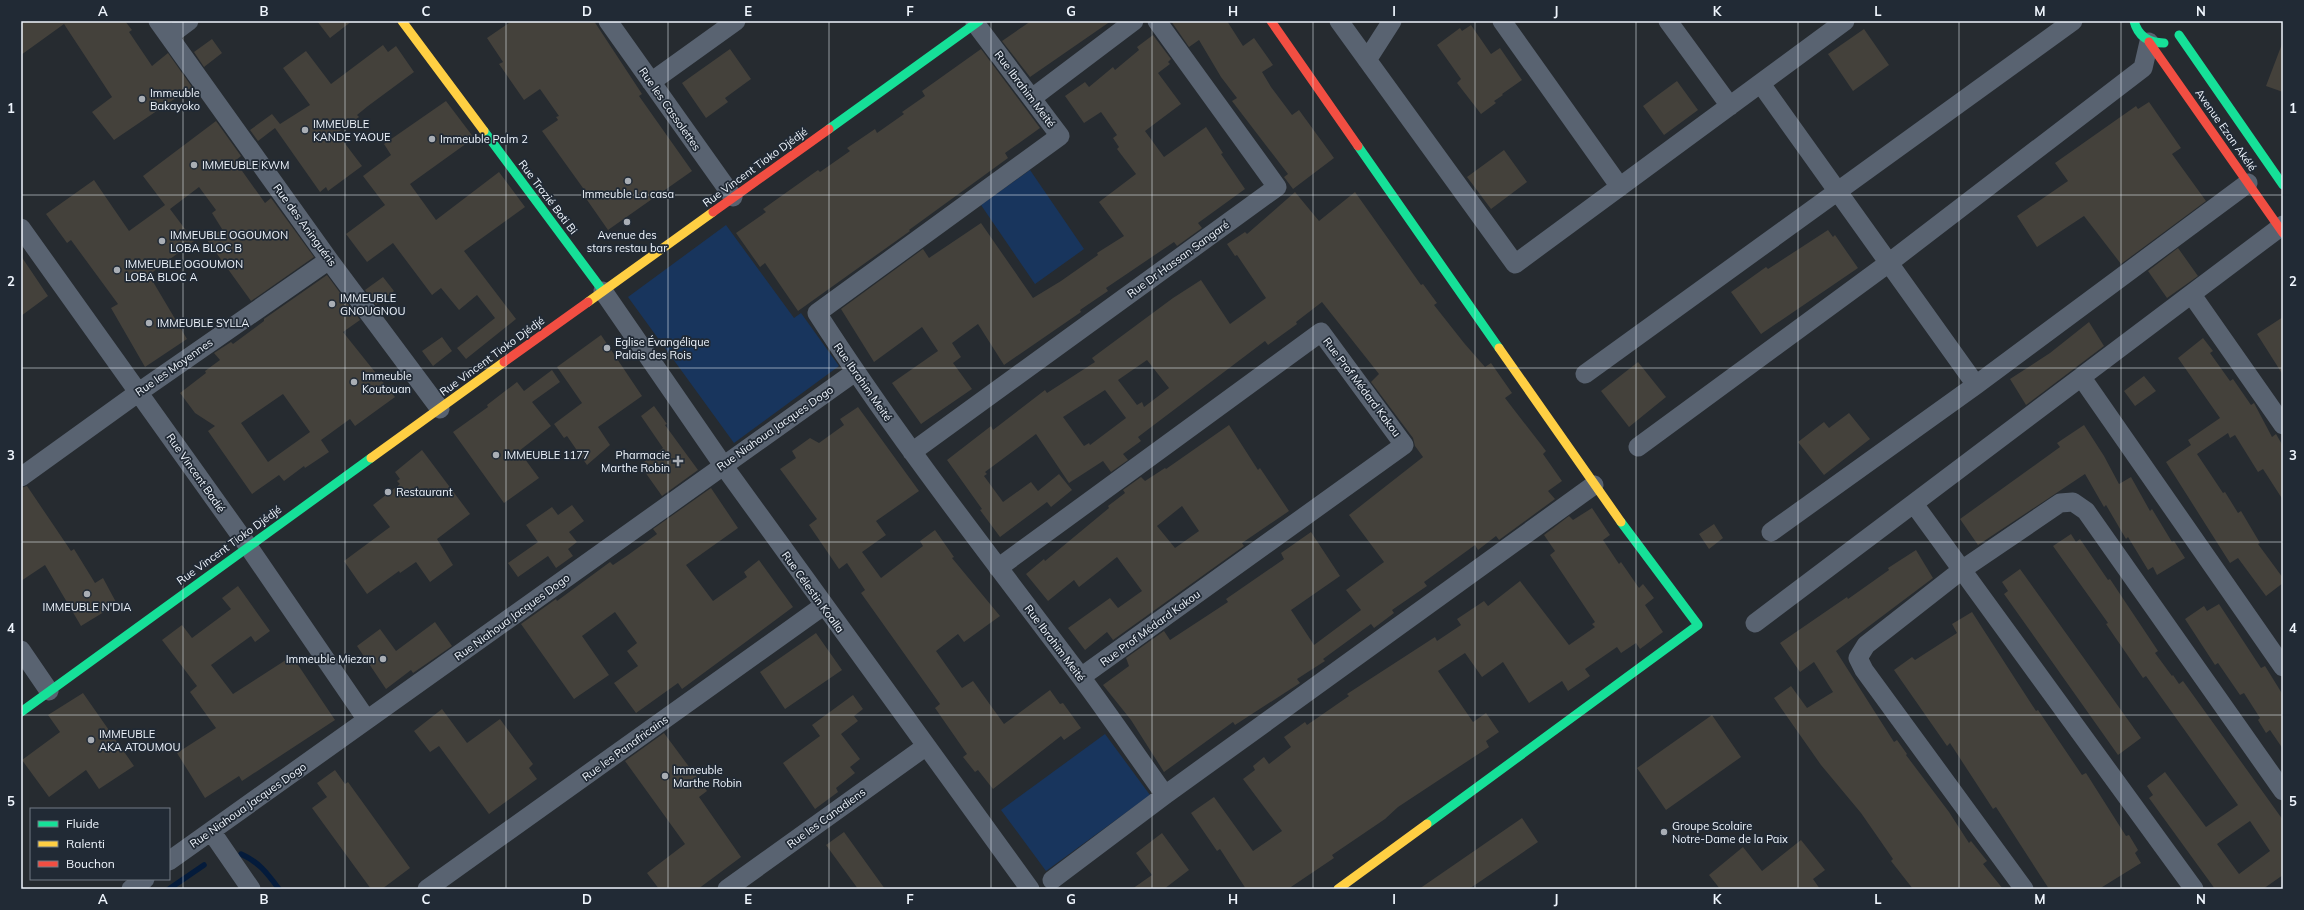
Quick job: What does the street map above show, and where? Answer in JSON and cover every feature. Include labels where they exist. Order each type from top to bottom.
[{"type":"street","name":"Rue des Aninguéris","points":[[158,21],[329,260],[440,409]]},
{"type":"street","points":[[169,36],[189,21]]},
{"type":"street","name":"Rue Trazié Boti Bi","points":[[402,21],[603,291]]},
{"type":"street","name":"Rue les Cassolettes","points":[[608,21],[733,197]]},
{"type":"street","points":[[651,82],[736,21]]},
{"type":"street","points":[[1032,98],[1134,21]]},
{"type":"street","name":"Rue Dr Hassan Sangaré","points":[[912,452],[1277,187],[1157,21]]},
{"type":"street","points":[[1271,21],[1594,485],[1698,625],[1338,889]]},
{"type":"street","points":[[1339,21],[1515,264],[1761,84],[1833,25]]},
{"type":"street","points":[[1367,60],[1392,21]]},
{"type":"street","points":[[1502,21],[1620,187]]},
{"type":"street","points":[[1668,21],[1730,106]]},
{"type":"street","points":[[1585,374],[2073,21]]},
{"type":"street","name":"Avenue Ezan Akélé","points":[[2134,21],[2137,31],[2149,42],[2282,229]]},
{"type":"street","name":"Rue Vincent Tioko Djédjé","points":[[21,712],[248,546],[733,197],[979,26]]},
{"type":"street","name":"Rue Ibrahim Meité","points":[[979,26],[1060,136],[817,313],[855,372],[912,452],[1081,678],[1165,795]]},
{"type":"street","name":"Avenue Ezan Akélé","points":[[2149,42],[2165,43],[2181,31],[2283,185]]},
{"type":"street","points":[[1638,447],[1890,262],[2142,68],[2149,42]]},
{"type":"street","points":[[1761,84],[1890,262],[1976,385]]},
{"type":"street","points":[[1771,532],[1976,385],[2248,183]]},
{"type":"street","name":"Rue Vincent Badié","points":[[21,228],[248,546],[367,720]]},
{"type":"street","points":[[1755,623],[2282,229]]},
{"type":"street","name":"Rue les Moyennes","points":[[21,477],[139,392],[329,260]]},
{"type":"street","name":"Rue Célestin Koalla","points":[[603,291],[723,465],[1025,888]]},
{"type":"street","points":[[2192,295],[2283,425]]},
{"type":"street","name":"Rue Prof Médard Kakou","points":[[998,568],[1321,332],[1404,444],[1081,678]]},
{"type":"street","name":"Rue Niahoua Jacques Dogo","points":[[170,860],[855,372]]},
{"type":"street","points":[[2082,378],[2283,667]]},
{"type":"street","points":[[1052,880],[1165,795],[1594,485]]},
{"type":"street","points":[[2024,889],[1864,670],[1858,658],[1866,645],[1963,569],[2060,503],[2073,502],[2080,506],[2283,791]]},
{"type":"street","points":[[1914,504],[1963,569],[2194,889]]},
{"type":"street","name":"Rue les Panafricains","points":[[427,889],[823,606]]},
{"type":"street","points":[[21,650],[49,691]]},
{"type":"street","name":"Rue les Canadiens","points":[[727,889],[925,747]]},
{"type":"street","points":[[211,831],[252,889]]},
{"type":"street","points":[[131,889],[144,880]]},
{"type":"shaded area","points":[[1030,170],[1084,249],[1035,284],[981,205]]},
{"type":"shaded area","points":[[726,225],[794,318],[801,313],[839,366],[734,443],[628,297]]},
{"type":"shaded area","points":[[1105,734],[1150,795],[1046,871],[1001,810]]},
{"type":"building","points":[[21,21],[125,21],[132,30],[129,32],[152,66],[168,53],[192,87],[114,140],[92,112],[112,97],[64,24],[21,55]]},
{"type":"building","points":[[317,21],[352,21],[330,38]]},
{"type":"building","points":[[512,21],[594,21],[642,94],[639,96],[692,171],[608,230],[585,197],[588,195],[542,131],[558,120],[556,117],[559,116],[540,89],[524,100],[499,64],[503,62],[487,38]]},
{"type":"building","points":[[1031,21],[1111,21],[1030,77],[1002,41]]},
{"type":"building","points":[[1171,21],[1227,21],[1243,46],[1254,38],[1273,65],[1262,72],[1271,87],[1292,115],[1299,110],[1334,158],[1293,189],[1284,177],[1288,174],[1232,101],[1237,98],[1221,77],[1199,40],[1189,47]]},
{"type":"building","points":[[1471,25],[1491,54],[1500,48],[1522,80],[1502,94],[1503,95],[1494,101],[1496,103],[1481,114],[1457,83],[1461,79],[1437,45],[1460,28],[1462,31]]},
{"type":"building","points":[[1864,29],[1889,65],[1853,91],[1828,54]]},
{"type":"building","points":[[1153,35],[1171,59],[1168,62],[1170,64],[1158,73],[1181,104],[1145,131],[1164,157],[1206,127],[1223,153],[1221,154],[1245,189],[1198,223],[1202,228],[1177,246],[1174,242],[1106,288],[1108,291],[1080,310],[1081,312],[1004,365],[978,324],[952,343],[961,357],[953,363],[972,389],[921,424],[892,383],[938,351],[922,327],[874,362],[841,309],[923,249],[929,258],[981,223],[1033,298],[1061,281],[1098,255],[1097,253],[1124,236],[1099,202],[1136,174],[1117,149],[1119,147],[1113,138],[1117,135],[1101,112],[1084,123],[1065,96],[1085,82],[1089,87],[1113,67],[1115,70],[1139,50],[1137,47]]},
{"type":"building","points":[[212,39],[222,53],[204,67],[194,52]]},
{"type":"building","points":[[2283,44],[2283,92],[2266,86]]},
{"type":"building","points":[[383,45],[388,52],[396,46],[414,72],[368,106],[357,115],[359,117],[337,133],[362,166],[328,191],[326,187],[320,192],[275,128],[258,141],[250,130],[272,114],[280,124],[310,105],[283,68],[306,51],[331,84]]},
{"type":"building","points":[[730,49],[751,79],[725,98],[728,102],[706,118],[682,83]]},
{"type":"building","points":[[981,49],[1040,128],[1005,153],[1008,158],[909,230],[910,231],[798,311],[765,263],[760,267],[736,233],[766,212],[763,209],[818,170],[820,172],[850,151],[847,148],[875,129],[877,133],[904,114],[902,112],[925,96],[922,91]]},
{"type":"building","points":[[1677,81],[1698,110],[1664,135],[1643,106]]},
{"type":"building","points":[[446,101],[474,138],[410,184],[436,220],[499,172],[525,207],[464,251],[516,319],[466,359],[457,348],[495,318],[477,295],[459,310],[441,288],[432,295],[393,243],[367,262],[346,234],[385,205],[363,176],[391,155],[384,144]]},
{"type":"building","points":[[2149,102],[2181,148],[2172,154],[2206,201],[2121,264],[2084,216],[2037,247],[2017,216],[2068,181],[2055,163],[2136,106],[2138,109]]},
{"type":"building","points":[[216,121],[241,156],[235,161],[265,203],[271,198],[314,257],[251,301],[207,240],[222,229],[212,213],[216,210],[199,187],[170,209],[194,241],[149,275],[187,339],[145,367],[111,308],[118,304],[71,240],[67,243],[46,214],[94,180],[129,231],[165,205],[143,176]]},
{"type":"building","points":[[1504,150],[1527,182],[1491,209],[1467,177]]},
{"type":"building","points":[[1295,192],[1319,221],[1355,192],[1421,285],[1423,284],[1437,303],[1434,305],[1464,343],[1485,367],[1491,363],[1512,393],[1505,398],[1546,451],[1543,454],[1562,481],[1548,491],[1555,499],[1499,540],[1496,536],[1478,550],[1475,545],[1424,582],[1427,586],[1392,610],[1394,613],[1374,628],[1371,624],[1323,659],[1325,661],[1297,679],[1300,683],[1235,725],[1233,722],[1164,772],[1131,720],[1103,685],[1129,666],[1126,658],[1164,631],[1170,640],[1228,602],[1226,599],[1284,559],[1281,553],[1311,532],[1340,576],[1291,610],[1314,645],[1361,610],[1346,590],[1384,562],[1349,515],[1423,457],[1415,446],[1413,438],[1371,382],[1379,374],[1322,302],[1296,322],[1297,324],[1268,345],[1265,341],[1138,437],[1141,441],[1123,454],[1128,460],[1111,472],[1103,461],[1069,483],[1036,434],[985,472],[987,474],[984,476],[1003,502],[1031,482],[1038,491],[1059,474],[1072,490],[1051,507],[1047,502],[1000,537],[947,460],[991,426],[993,430],[1045,390],[1047,393],[1095,362],[1092,358],[1173,298],[1201,280],[1230,324],[1266,298],[1237,255],[1235,256],[1227,244],[1245,232],[1247,234]],"holes":[[[1147,360],[1169,388],[1144,407],[1142,402],[1137,405],[1118,380]],[[1105,390],[1126,418],[1090,445],[1089,443],[1084,446],[1063,417]]]},
{"type":"building","points":[[1828,230],[1833,237],[1835,235],[1858,268],[1761,334],[1731,292],[1766,267],[1768,269]]},
{"type":"building","points":[[2178,248],[2198,276],[2167,298],[2148,271]]},
{"type":"building","points":[[21,256],[48,296],[21,316]]},
{"type":"building","points":[[327,275],[360,320],[343,332],[395,397],[355,426],[350,419],[321,440],[329,452],[305,468],[304,466],[284,481],[279,475],[252,494],[208,431],[215,426],[195,413],[180,393],[220,360],[214,353],[231,342],[233,344],[264,321],[264,319]],"holes":[[[283,394],[310,432],[268,462],[241,423]]]},
{"type":"building","points":[[383,277],[394,291],[376,305],[365,290]]},
{"type":"building","points":[[2283,317],[2283,375],[2257,334]]},
{"type":"building","points":[[2089,322],[2104,346],[2026,405],[2010,379],[2050,353]]},
{"type":"building","points":[[601,335],[642,396],[598,427],[610,445],[587,465],[567,436],[564,438],[554,424],[582,403],[557,367]]},
{"type":"building","points":[[442,337],[452,351],[433,366],[422,351]]},
{"type":"building","points":[[2203,338],[2213,351],[2210,353],[2230,381],[2233,379],[2251,405],[2254,403],[2272,437],[2276,434],[2283,446],[2283,500],[2263,469],[2258,472],[2235,435],[2230,438],[2228,433],[2197,454],[2223,493],[2225,492],[2238,513],[2241,511],[2260,543],[2258,544],[2283,578],[2283,583],[2266,596],[2238,558],[2230,563],[2166,462],[2191,445],[2188,440],[2220,418],[2178,358]]},
{"type":"building","points":[[1638,362],[1666,397],[1629,427],[1601,391]]},
{"type":"building","points":[[552,370],[560,382],[532,402],[551,426],[519,451],[539,478],[504,503],[453,432],[488,407],[487,405],[517,382],[524,391]]},
{"type":"building","points":[[2144,376],[2156,391],[2135,406],[2124,391]]},
{"type":"building","points":[[654,406],[667,424],[665,425],[698,470],[662,496],[640,465],[663,448],[641,416]]},
{"type":"building","points":[[858,407],[919,491],[876,521],[886,535],[862,552],[881,578],[923,546],[920,541],[935,530],[954,557],[952,558],[1000,616],[964,642],[958,634],[936,651],[962,688],[973,681],[1004,724],[1050,690],[1060,704],[1063,703],[1081,728],[1064,740],[1061,736],[993,789],[978,770],[975,772],[963,757],[967,754],[935,708],[940,704],[861,593],[865,590],[847,563],[839,569],[809,525],[817,519],[780,469],[796,458],[792,451],[810,438],[819,443],[844,425],[840,419]]},
{"type":"building","points":[[1849,413],[1870,439],[1824,475],[1798,442],[1824,422],[1829,428]]},
{"type":"building","points":[[1229,425],[1258,470],[1260,468],[1289,511],[1242,543],[1244,546],[1113,640],[1107,632],[1085,650],[1068,628],[1110,598],[1118,608],[1142,591],[1117,557],[1079,587],[1074,580],[1048,601],[1026,574],[1044,559],[1045,561],[1109,508],[1108,506],[1125,493],[1123,490],[1141,477],[1145,481],[1165,468],[1166,469]],"holes":[[[1182,506],[1199,531],[1175,548],[1157,526]]]},
{"type":"building","points":[[2084,425],[2104,456],[2119,484],[2131,477],[2150,511],[2152,509],[2172,542],[2174,541],[2185,558],[2157,575],[2153,567],[2148,570],[2128,537],[2126,539],[2106,505],[2104,507],[2085,474],[1978,545],[1960,519],[2060,447],[2057,443]]},
{"type":"building","points":[[422,450],[470,514],[437,539],[453,565],[430,582],[416,562],[400,573],[399,571],[367,594],[344,561],[390,527],[373,505],[400,484],[397,481],[400,479],[395,472]]},
{"type":"building","points":[[27,486],[71,551],[74,549],[95,583],[103,578],[117,604],[81,626],[45,565],[21,581],[21,488]]},
{"type":"building","points":[[711,488],[738,528],[686,565],[713,601],[747,577],[744,572],[759,560],[793,607],[682,689],[678,683],[636,713],[614,683],[638,666],[627,651],[637,643],[615,612],[582,636],[609,675],[574,699],[521,624],[556,599],[557,601],[610,562],[613,565],[628,555],[657,534],[653,529]]},
{"type":"building","points":[[572,505],[584,521],[569,532],[577,542],[568,549],[573,556],[556,568],[548,556],[518,577],[508,563],[538,542],[526,525],[552,507],[558,515]]},
{"type":"building","points":[[1592,508],[1610,535],[1603,540],[1619,564],[1621,562],[1639,588],[1643,584],[1654,598],[1645,605],[1663,632],[1640,649],[1636,643],[1621,653],[1617,647],[1585,669],[1590,676],[1568,691],[1562,681],[1529,703],[1503,662],[1482,677],[1465,653],[1438,671],[1473,722],[1486,713],[1499,732],[1486,741],[1489,747],[1398,807],[1385,819],[1332,855],[1334,858],[1288,889],[1246,889],[1220,849],[1217,851],[1191,813],[1214,797],[1253,851],[1282,831],[1243,779],[1255,770],[1253,766],[1264,757],[1269,764],[1291,747],[1284,737],[1305,722],[1307,725],[1349,696],[1347,694],[1435,637],[1437,641],[1461,625],[1457,619],[1484,601],[1488,606],[1520,581],[1569,645],[1595,627],[1592,624],[1595,622],[1550,555],[1555,551],[1544,535],[1569,516],[1573,520]]},
{"type":"building","points":[[1714,524],[1723,538],[1709,549],[1699,534]]},
{"type":"building","points":[[2071,534],[2076,542],[2080,539],[2108,580],[2110,579],[2158,651],[2155,653],[2179,684],[2183,681],[2283,820],[2283,875],[2263,889],[2215,889],[2149,798],[2153,795],[2147,786],[2165,772],[2206,827],[2238,805],[2146,676],[2143,678],[2106,624],[2108,623],[2053,546]],"holes":[[[2250,821],[2270,851],[2239,874],[2217,844]]]},
{"type":"building","points":[[1916,550],[1933,578],[1836,651],[1894,742],[1897,740],[1907,754],[1906,755],[1949,812],[1969,843],[1971,841],[1987,861],[1983,864],[2003,889],[1913,889],[1891,861],[1893,859],[1861,813],[1821,765],[1774,698],[1791,686],[1807,708],[1833,692],[1814,662],[1800,672],[1780,643],[1847,597],[1848,599],[1889,570],[1888,568]]},
{"type":"building","points":[[2020,569],[2141,738],[2118,755],[2004,594],[2008,591],[2002,582]]},
{"type":"building","points":[[238,586],[270,631],[255,642],[251,636],[211,665],[233,694],[292,656],[335,720],[242,781],[239,776],[205,798],[177,753],[216,728],[190,692],[197,686],[162,640],[182,625],[192,638],[231,609],[222,598]]},
{"type":"building","points":[[2219,604],[2261,668],[2265,666],[2283,695],[2283,749],[2270,730],[2266,733],[2258,720],[2260,718],[2244,693],[2240,695],[2218,663],[2215,665],[2185,619],[2204,606],[2207,611]]},
{"type":"building","points":[[1972,612],[2036,711],[2038,710],[2082,775],[2086,773],[2126,836],[2129,835],[2138,850],[2135,853],[2141,863],[2099,889],[2049,889],[1996,807],[1993,809],[1950,743],[1947,746],[1894,670],[1912,657],[1915,660],[1957,633],[1952,624]]},
{"type":"building","points":[[435,622],[452,646],[413,673],[411,670],[386,689],[357,646],[380,629],[396,651]]},
{"type":"building","points":[[816,633],[842,670],[785,709],[760,672]]},
{"type":"building","name":"IMMEUBLE AKA ATOUMOU","points":[[83,693],[134,766],[99,789],[86,770],[49,797],[22,760],[60,732],[48,715]]},
{"type":"building","points":[[853,695],[863,709],[854,716],[858,721],[841,734],[860,759],[850,767],[855,773],[836,788],[838,792],[815,809],[783,763],[820,736],[812,725]]},
{"type":"building","points":[[442,709],[467,743],[500,719],[533,764],[529,768],[537,779],[489,814],[439,746],[430,752],[414,731]]},
{"type":"building","points":[[1712,715],[1741,757],[1666,810],[1637,768]]},
{"type":"building","points":[[664,733],[707,791],[699,797],[741,857],[698,889],[659,889],[647,873],[685,844],[625,761]]},
{"type":"building","points":[[335,770],[345,784],[348,782],[410,868],[382,889],[371,889],[312,808],[327,797],[317,783]]},
{"type":"building","points":[[1522,818],[1538,842],[1469,889],[1419,889]]},
{"type":"building","points":[[844,832],[885,889],[858,889],[826,845]]},
{"type":"building","points":[[1162,833],[1189,870],[1164,889],[1132,889],[1152,875],[1136,853]]},
{"type":"building","points":[[1801,840],[1825,870],[1813,879],[1820,889],[1720,889],[1709,875],[1743,847],[1762,871]]},
{"type":"waterway","points":[[241,854],[258,864],[279,889]]},
{"type":"waterway","points":[[169,889],[204,865]]},
{"type":"traffic: fast","points":[[829,129],[979,21]]},
{"type":"traffic: fast","points":[[2134,21],[2138,31],[2144,38],[2153,42],[2164,43]]},
{"type":"traffic: fast","points":[[2179,35],[2283,185]]},
{"type":"traffic: fast","points":[[484,131],[603,291]]},
{"type":"traffic: fast","points":[[1358,146],[1499,348]]},
{"type":"traffic: fast","points":[[21,712],[371,458]]},
{"type":"traffic: fast","points":[[1427,824],[1698,625],[1621,522]]},
{"type":"traffic: slow","points":[[402,21],[484,131]]},
{"type":"traffic: slow","points":[[588,302],[713,212]]},
{"type":"traffic: slow","points":[[1499,348],[1621,522]]},
{"type":"traffic: slow","points":[[371,458],[504,362]]},
{"type":"traffic: slow","points":[[1338,889],[1427,824]]},
{"type":"traffic: jam","points":[[1271,21],[1358,146]]},
{"type":"traffic: jam","points":[[2149,42],[2283,233]]},
{"type":"traffic: jam","points":[[713,212],[829,129]]},
{"type":"traffic: jam","points":[[504,362],[588,302]]},
{"type":"place","name":"Immeuble Bakayoko","points":[[142,99]]},
{"type":"place","name":"IMMEUBLE KANDE YAOUE","points":[[305,130]]},
{"type":"place","name":"Immeuble Palm 2","points":[[432,139]]},
{"type":"place","name":"IMMEUBLE KWM","points":[[194,165]]},
{"type":"place","name":"Immeuble La casa","points":[[628,181]]},
{"type":"place","name":"Avenue des stars restau bar","points":[[627,222]]},
{"type":"place","name":"IMMEUBLE OGOUMON LOBA BLOC B","points":[[162,241]]},
{"type":"place","name":"IMMEUBLE OGOUMON LOBA BLOC A","points":[[117,270]]},
{"type":"place","name":"IMMEUBLE GNOUGNOU","points":[[332,304]]},
{"type":"place","name":"IMMEUBLE SYLLA","points":[[149,323]]},
{"type":"place","name":"Eglise Évangélique Palais des Rois","points":[[607,348]]},
{"type":"place","name":"Immeuble Koutouan","points":[[354,382]]},
{"type":"place","name":"IMMEUBLE 1177","points":[[496,455]]},
{"type":"place","name":"Pharmacie Marthe Robin","points":[[678,461]]},
{"type":"place","name":"Restaurant","points":[[388,492]]},
{"type":"place","name":"IMMEUBLE N'DIA","points":[[87,594]]},
{"type":"place","name":"Immeuble Miezan","points":[[383,659]]},
{"type":"place","name":"IMMEUBLE AKA ATOUMOU","points":[[91,740]]},
{"type":"place","name":"Immeuble Marthe Robin","points":[[665,776]]},
{"type":"place","name":"Groupe Scolaire Notre-Dame de la Paix","points":[[1664,832]]}]
